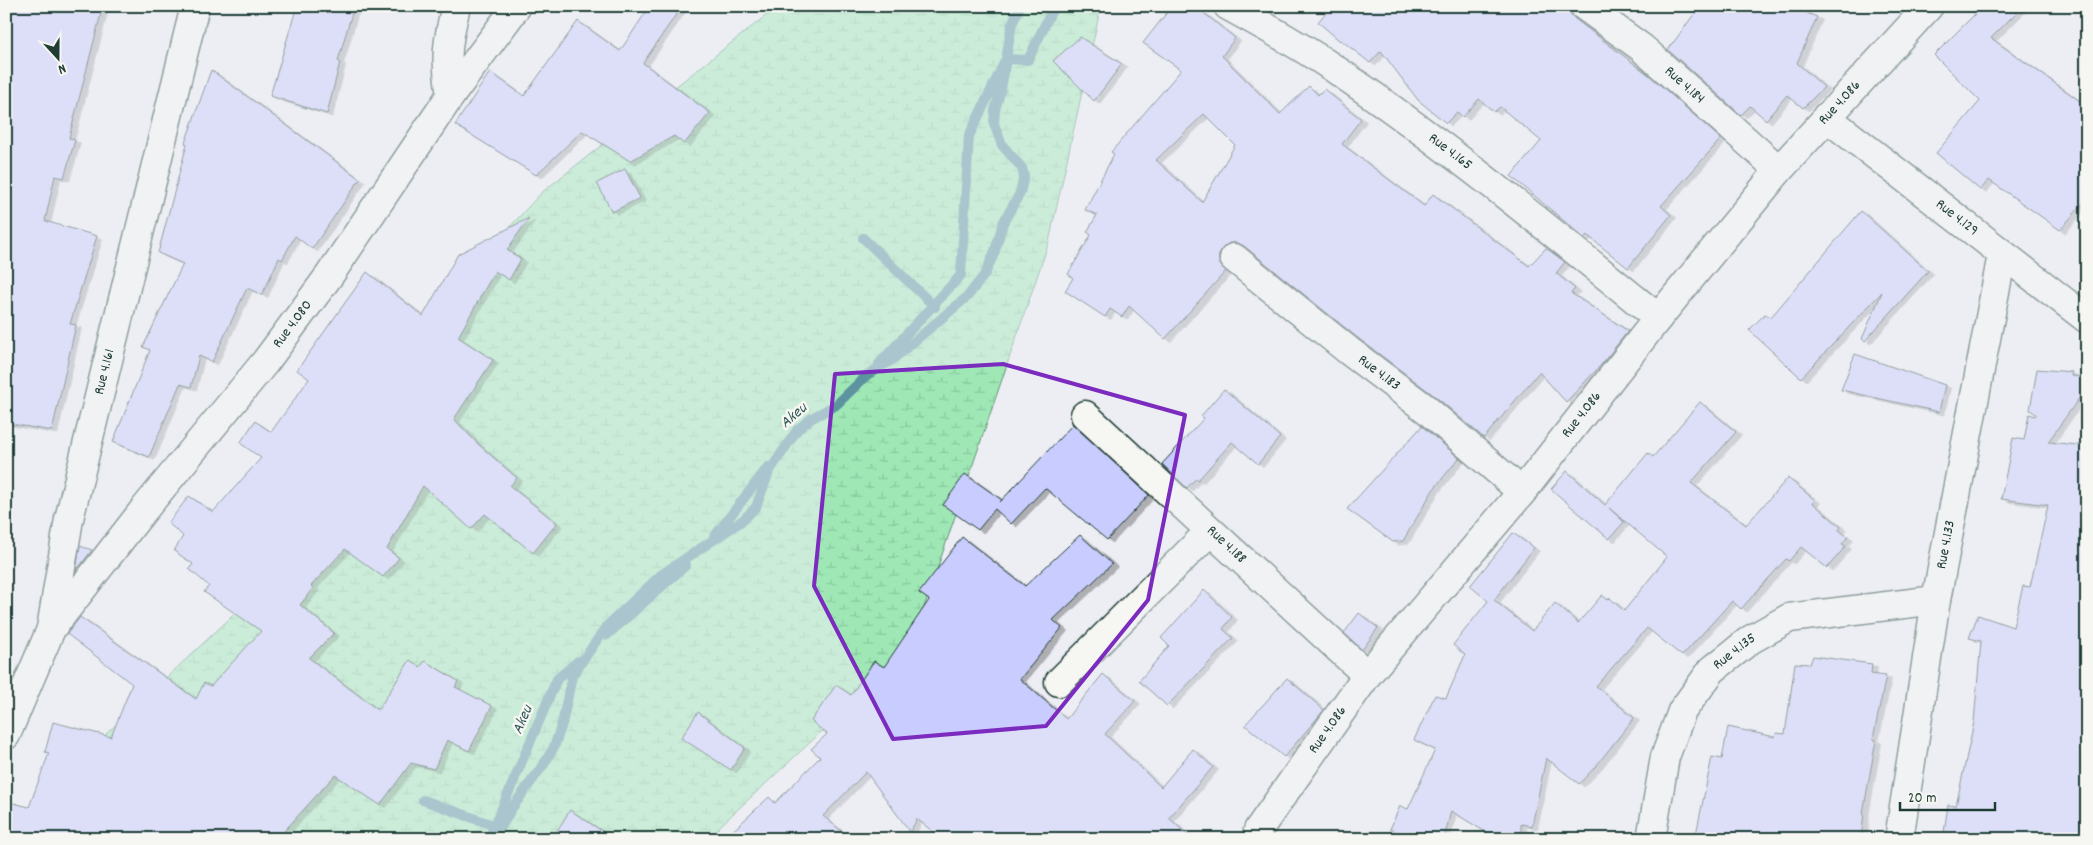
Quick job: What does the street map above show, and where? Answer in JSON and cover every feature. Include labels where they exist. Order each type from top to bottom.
[{"type":"street","name":"Rue 4.161","points":[[6,735],[51,629],[69,519],[195,6]]},
{"type":"street","points":[[451,95],[447,70],[447,41],[456,6]]},
{"type":"street","name":"Rue 4.080","points":[[51,629],[142,512],[272,353],[329,276],[451,95],[517,6]]},
{"type":"street","name":"Rue 4.165","points":[[1228,6],[1289,40],[1345,75],[1507,195],[1658,318]]},
{"type":"street","name":"Rue 4.184","points":[[1584,6],[1642,48],[1779,170]]},
{"type":"street","name":"Rue 4.086","points":[[1255,836],[1367,675],[1522,492],[1658,318],[1779,170],[1929,6]]},
{"type":"street","name":"Rue 4.129","points":[[1826,117],[2087,319]]},
{"type":"street","name":"Rue 4.133","points":[[1899,839],[1936,600],[2002,254]]},
{"type":"street","name":"Rue 4.183","points":[[1234,258],[1426,409],[1522,492]]},
{"type":"street","name":"Rue 4.188","points":[[1085,416],[1367,675]]},
{"type":"street","points":[[1059,682],[1210,531]]},
{"type":"street","name":"Rue 4.135","points":[[1651,839],[1665,757],[1682,711],[1712,670],[1750,640],[1789,618],[1936,600]]},
{"type":"highlighted area","points":[[1003,364],[1185,415],[1148,600],[1046,726],[893,739],[814,586],[835,374]]},
{"type":"green space","points":[[778,6],[1101,6],[1049,242],[909,651],[721,825],[710,839],[59,839],[107,733],[303,550],[396,351],[541,193]]},
{"type":"building","points":[[6,6],[103,6],[69,138],[75,140],[64,178],[55,176],[45,221],[97,236],[70,324],[76,325],[52,431],[6,423]]},
{"type":"building","points":[[297,6],[354,6],[338,61],[340,62],[327,114],[270,96]]},
{"type":"building","points":[[650,6],[682,6],[643,63],[710,113],[684,144],[674,136],[630,161],[582,131],[536,175],[455,125],[490,72],[524,96],[578,21],[620,51]]},
{"type":"building","points":[[1172,6],[1195,6],[1235,38],[1222,56],[1280,114],[1309,86],[1318,95],[1324,89],[1361,119],[1342,144],[1424,206],[1433,194],[1529,266],[1546,248],[1565,262],[1556,273],[1575,289],[1571,293],[1628,331],[1601,365],[1566,402],[1539,372],[1484,438],[1436,397],[1359,339],[1244,246],[1237,243],[1229,243],[1222,249],[1219,255],[1219,263],[1226,271],[1165,339],[1129,306],[1122,317],[1110,309],[1105,317],[1065,291],[1073,278],[1068,274],[1091,235],[1087,232],[1097,215],[1085,210],[1114,154],[1111,152],[1181,70],[1143,43]],"holes":[[[1204,114],[1235,145],[1202,202],[1156,160]]]},
{"type":"building","points":[[1331,6],[1564,6],[1575,19],[1649,75],[1721,139],[1661,206],[1671,215],[1628,268],[1587,235],[1584,238],[1511,176],[1541,141],[1500,107],[1494,112],[1479,99],[1463,117],[1457,112],[1446,123],[1418,100],[1381,51],[1370,63],[1318,22]]},
{"type":"building","points":[[1700,6],[1789,6],[1817,17],[1797,63],[1824,87],[1803,108],[1787,95],[1766,120],[1750,106],[1741,115],[1668,50]]},
{"type":"building","points":[[1983,6],[2023,6],[1991,38],[2087,106],[2087,199],[2060,230],[1989,180],[1980,190],[1936,153],[1980,101],[1934,55]]},
{"type":"building","points":[[1080,37],[1122,64],[1094,101],[1053,61]]},
{"type":"building","points":[[211,70],[360,179],[312,249],[295,236],[282,260],[279,258],[262,295],[247,288],[212,362],[199,356],[191,387],[180,384],[149,457],[113,442],[150,350],[143,347],[183,264],[158,253],[187,144],[185,143]]},
{"type":"building","points":[[625,169],[640,198],[612,212],[597,183]]},
{"type":"building","points":[[1861,211],[1928,271],[1865,341],[1862,339],[1882,292],[1801,378],[1749,330],[1765,314],[1771,317]]},
{"type":"building","points":[[529,218],[507,250],[521,259],[509,280],[495,271],[458,337],[493,360],[454,419],[478,444],[517,478],[510,486],[557,523],[533,553],[485,514],[471,529],[423,486],[387,549],[399,558],[383,577],[345,549],[311,586],[313,588],[300,605],[334,633],[309,658],[378,710],[410,660],[420,667],[425,661],[458,681],[455,687],[492,706],[469,751],[447,740],[434,769],[411,763],[380,805],[335,775],[277,839],[6,839],[6,801],[29,807],[49,753],[45,752],[53,722],[111,737],[132,684],[67,634],[80,617],[196,699],[204,683],[211,686],[261,631],[204,592],[209,586],[189,569],[193,564],[174,551],[183,536],[168,523],[189,496],[213,512],[261,458],[240,443],[255,421],[271,432],[309,379],[297,370],[367,272],[423,316],[458,254]]},
{"type":"building","points":[[1855,354],[1945,385],[1939,412],[1841,390]]},
{"type":"building","points":[[2037,369],[2072,372],[2071,376],[2087,378],[2087,387],[2048,442],[2087,446],[2087,472],[2082,508],[2087,509],[2087,839],[1943,839],[1948,805],[1956,806],[1974,722],[1981,641],[1969,638],[1978,615],[2013,627],[2023,586],[2030,587],[2048,505],[2001,499],[2013,438],[2024,440],[2029,414],[2035,416],[2036,414],[2030,410]]},
{"type":"building","points":[[1224,389],[1280,437],[1258,464],[1232,442],[1198,480],[1196,478],[1187,488],[1162,464],[1204,418],[1201,416]]},
{"type":"building","points":[[1700,402],[1736,432],[1691,483],[1746,525],[1788,478],[1815,500],[1813,503],[1841,527],[1839,530],[1848,537],[1842,544],[1846,546],[1827,568],[1801,547],[1789,561],[1786,559],[1741,609],[1732,601],[1682,656],[1647,628],[1596,686],[1634,718],[1596,766],[1579,784],[1546,758],[1532,826],[1521,824],[1521,839],[1497,839],[1451,811],[1444,839],[1416,839],[1390,829],[1400,806],[1408,809],[1435,750],[1414,740],[1435,695],[1446,698],[1465,655],[1453,645],[1488,601],[1470,586],[1513,533],[1534,548],[1494,600],[1532,631],[1555,603],[1578,623],[1602,595],[1608,600],[1610,598],[1624,611],[1667,557],[1609,508],[1624,522],[1609,539],[1551,489],[1567,471],[1605,505],[1648,453],[1653,457]]},
{"type":"building","points":[[1073,424],[1149,495],[1107,540],[1045,488],[1011,524],[995,509],[978,530],[943,505],[965,474],[1002,500]]},
{"type":"building","points":[[1422,426],[1459,458],[1433,490],[1403,541],[1393,542],[1347,509]]},
{"type":"building","points":[[1080,535],[1112,564],[1053,620],[1062,628],[1020,679],[1066,719],[1103,674],[1135,701],[1105,734],[1161,787],[1193,749],[1213,767],[1169,818],[1192,839],[942,839],[917,819],[910,832],[866,772],[823,816],[851,839],[724,839],[769,797],[775,803],[820,757],[811,749],[827,734],[811,721],[836,685],[851,695],[874,661],[884,667],[929,600],[919,593],[962,537],[1025,586]]},
{"type":"building","points":[[80,546],[92,550],[76,571]]},
{"type":"building","points":[[1204,590],[1232,617],[1223,629],[1233,638],[1167,706],[1139,681],[1169,646],[1161,638]]},
{"type":"building","points":[[1359,613],[1378,628],[1362,650],[1344,633]]},
{"type":"building","points":[[1813,656],[1872,664],[1871,674],[1886,676],[1873,739],[1876,740],[1863,813],[1861,839],[1695,839],[1712,757],[1722,759],[1728,727],[1775,737],[1776,733],[1785,734],[1795,663],[1810,664]]},
{"type":"building","points":[[1287,678],[1324,710],[1284,757],[1245,725]]},
{"type":"building","points":[[698,712],[745,748],[731,770],[681,738]]},
{"type":"building","points":[[570,810],[614,839],[552,839]]},
{"type":"waterway","name":"Akeu","points":[[494,839],[512,808],[554,747],[562,724],[572,676],[606,627],[661,575],[743,520],[756,507],[769,472],[797,430],[812,418],[836,405],[867,375],[892,360],[967,297],[985,274],[995,251],[1003,223],[1020,193],[1024,176],[1022,168],[1002,145],[994,124],[1012,24],[1020,6]]},
{"type":"waterway","name":"Akeu","points":[[879,364],[961,275],[969,136],[1006,59],[1028,60],[1054,6]]},
{"type":"waterway","points":[[863,238],[935,307]]},
{"type":"waterway","name":"Akeu","points":[[714,537],[768,467]]},
{"type":"waterway","name":"Akeu","points":[[607,635],[686,565]]},
{"type":"waterway","name":"Akeu","points":[[491,834],[557,679],[578,661]]},
{"type":"waterway","points":[[423,800],[490,824]]}]
